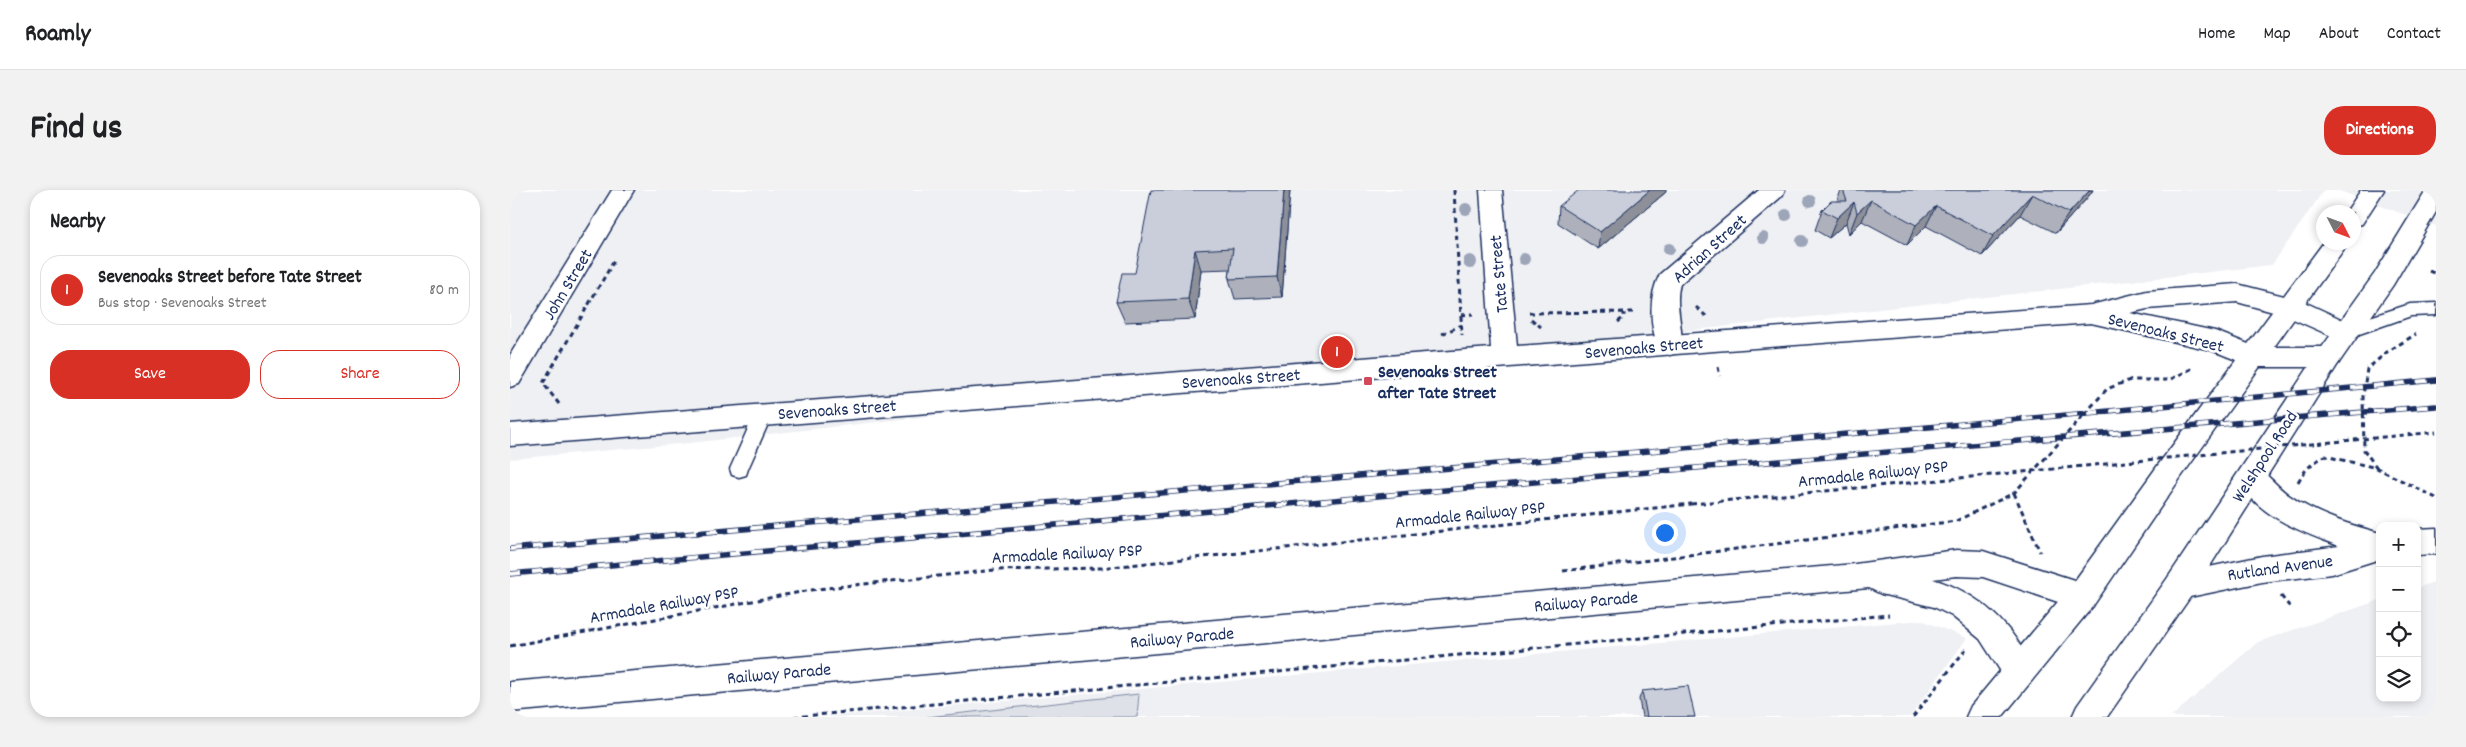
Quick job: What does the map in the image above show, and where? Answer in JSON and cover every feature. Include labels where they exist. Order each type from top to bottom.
[{"type":"main road","name":"John Street","points":[[510,377],[623,190]]},
{"type":"main road","name":"Tate Street","points":[[1491,190],[1505,358]]},
{"type":"main road","name":"Adrian Street","points":[[1670,345],[1664,310],[1664,293],[1669,280],[1774,190]]},
{"type":"main road","points":[[2361,208],[2373,190]]},
{"type":"main road","name":"Welshpool Road","points":[[2088,717],[2180,586],[2329,356],[2384,278],[2436,193]]},
{"type":"main road","points":[[1982,717],[2018,671],[2082,596],[2171,469],[2291,307],[2330,250]]},
{"type":"main road","name":"Sevenoaks Street","points":[[510,435],[2091,314],[2147,300],[2237,293],[2291,307],[2345,332]]},
{"type":"main road","name":"Sevenoaks Street","points":[[2091,314],[2215,340],[2254,357],[2329,356]]},
{"type":"main road","name":"Rutland Avenue","points":[[2251,476],[2263,493],[2284,509],[2327,530],[2376,545]]},
{"type":"main road","points":[[2421,542],[2436,540]]},
{"type":"main road","name":"Rutland Avenue","points":[[2180,586],[2262,569],[2332,561],[2376,547]]},
{"type":"main road","name":"Railway Parade","points":[[510,698],[1855,577],[1956,562],[1983,564],[2082,596]]},
{"type":"main road","name":"Railway Parade","points":[[1855,577],[1922,588],[1943,595],[1986,624],[2018,671]]},
{"type":"lane","points":[[2345,332],[2410,310],[2428,310]]},
{"type":"lane","points":[[739,469],[763,415]]},
{"type":"path","points":[[1454,190],[1464,361]]},
{"type":"path","points":[[562,408],[543,382],[617,255]]},
{"type":"path","points":[[2429,271],[2436,274]]},
{"type":"path","points":[[1461,315],[1624,313],[1696,308]]},
{"type":"path","points":[[2376,468],[2364,450],[2362,414],[2367,369],[2387,352],[2418,332],[2421,320],[2428,310]]},
{"type":"path","points":[[1554,572],[1956,521],[2014,493],[2107,389],[2130,380],[2169,380],[2195,367]]},
{"type":"path","name":"Armadale Railway PSP","points":[[510,646],[818,590],[995,570],[1101,568],[1691,504],[2436,432]]},
{"type":"path","points":[[2284,509],[2303,472],[2312,463],[2325,456],[2376,468],[2436,498]]},
{"type":"path","points":[[794,717],[1894,614]]},
{"type":"path","points":[[1913,717],[1986,624]]},
{"type":"shaded area","points":[[510,190],[2324,190],[2272,265],[690,443],[510,459]]},
{"type":"shaded area","points":[[2337,190],[2436,190],[2436,226]]},
{"type":"shaded area","points":[[2436,581],[2436,717],[2171,717],[2258,642],[2376,601],[2376,702],[2421,702],[2421,587]]},
{"type":"shaded area","points":[[1921,620],[1967,638],[1910,717],[823,717]]},
{"type":"shaded area","points":[[1139,694],[1137,717],[927,717]]},
{"type":"building","points":[[1151,190],[1284,190],[1277,277],[1229,279],[1233,248],[1195,250],[1188,299],[1116,302],[1122,273],[1135,273]]},
{"type":"building","points":[[1579,190],[1650,190],[1600,232],[1559,206]]},
{"type":"building","points":[[1843,190],[2090,190],[2069,213],[2032,194],[1993,236],[1936,206],[1916,225],[1871,200],[1857,213],[1854,202],[1837,218],[1822,210],[1831,201],[1847,201]]},
{"type":"building","points":[[1688,686],[1695,717],[1647,717],[1642,691]]},
{"type":"railway","points":[[510,549],[2056,416],[2436,380]]},
{"type":"railway","points":[[510,574],[1613,475],[2436,406]]},
{"type":"place","name":"Sevenoaks Street before Tate Street","points":[[1337,352]]},
{"type":"place","name":"Sevenoaks Street after Tate Street","points":[[1368,381]]}]
